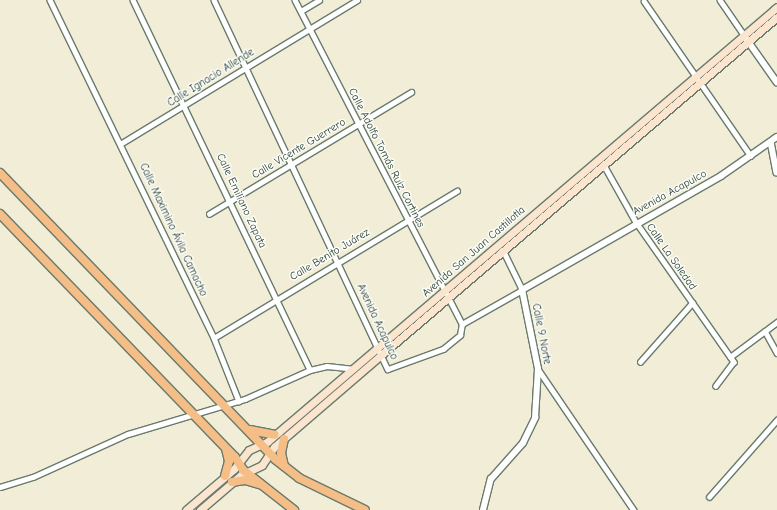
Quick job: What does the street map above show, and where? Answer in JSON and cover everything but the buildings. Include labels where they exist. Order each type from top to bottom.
[{"type":"highway","points":[[0,174],[284,466],[314,486],[365,510]]},
{"type":"highway","points":[[0,214],[225,446],[259,484],[294,510]]},
{"type":"highway","points":[[243,424],[259,434],[275,435]]},
{"type":"highway","points":[[284,439],[281,453],[284,466]]},
{"type":"highway","points":[[225,446],[229,461],[226,476]]},
{"type":"highway","points":[[232,482],[245,480],[259,484]]},
{"type":"main road","name":"Avenida San Juan Castillotla","points":[[200,510],[232,482],[248,472],[260,467],[270,453],[284,439],[379,352],[777,7]]},
{"type":"main road","name":"Avenida San Juan Castillotla","points":[[446,295],[503,251],[777,17]]},
{"type":"main road","name":"Avenida San Juan Castillotla","points":[[186,510],[240,463],[249,450],[262,445],[354,368],[379,352]]},
{"type":"street","name":"Calle Maximino Ávila Camacho","points":[[50,0],[122,143],[214,338],[239,401]]},
{"type":"street","name":"Calle Emiliano Zapata","points":[[133,0],[186,105],[310,370]]},
{"type":"street","name":"Avenida Acapulco","points":[[214,0],[247,66],[291,164],[388,369],[443,349],[460,335],[462,324],[751,156],[777,137]]},
{"type":"street","name":"Calle Adolfo Tomás Ruiz Cortines","points":[[295,0],[358,125],[462,324]]},
{"type":"street","points":[[301,11],[319,0]]},
{"type":"street","name":"Calle Ignacio Allende","points":[[122,143],[357,0]]},
{"type":"street","points":[[720,0],[777,82]]},
{"type":"street","points":[[644,1],[751,156]]},
{"type":"street","name":"Calle Vicente Guerrero","points":[[209,214],[411,92]]},
{"type":"street","points":[[771,142],[777,172]]},
{"type":"street","name":"Calle La Soledad","points":[[604,164],[636,222],[730,357]]},
{"type":"street","name":"Calle Benito Juárez","points":[[214,338],[337,261],[457,191]]},
{"type":"street","points":[[503,251],[522,290]]},
{"type":"street","name":"Calle 9 Norte","points":[[483,510],[491,479],[531,429],[538,369],[522,290]]},
{"type":"street","points":[[640,362],[692,302]]},
{"type":"street","points":[[716,386],[734,363],[730,357],[777,322]]},
{"type":"street","points":[[765,331],[777,354]]},
{"type":"street","points":[[0,487],[33,477],[128,434],[239,401],[310,370],[326,366],[354,368]]},
{"type":"street","points":[[538,369],[634,510]]},
{"type":"street","points":[[709,497],[777,420]]}]
